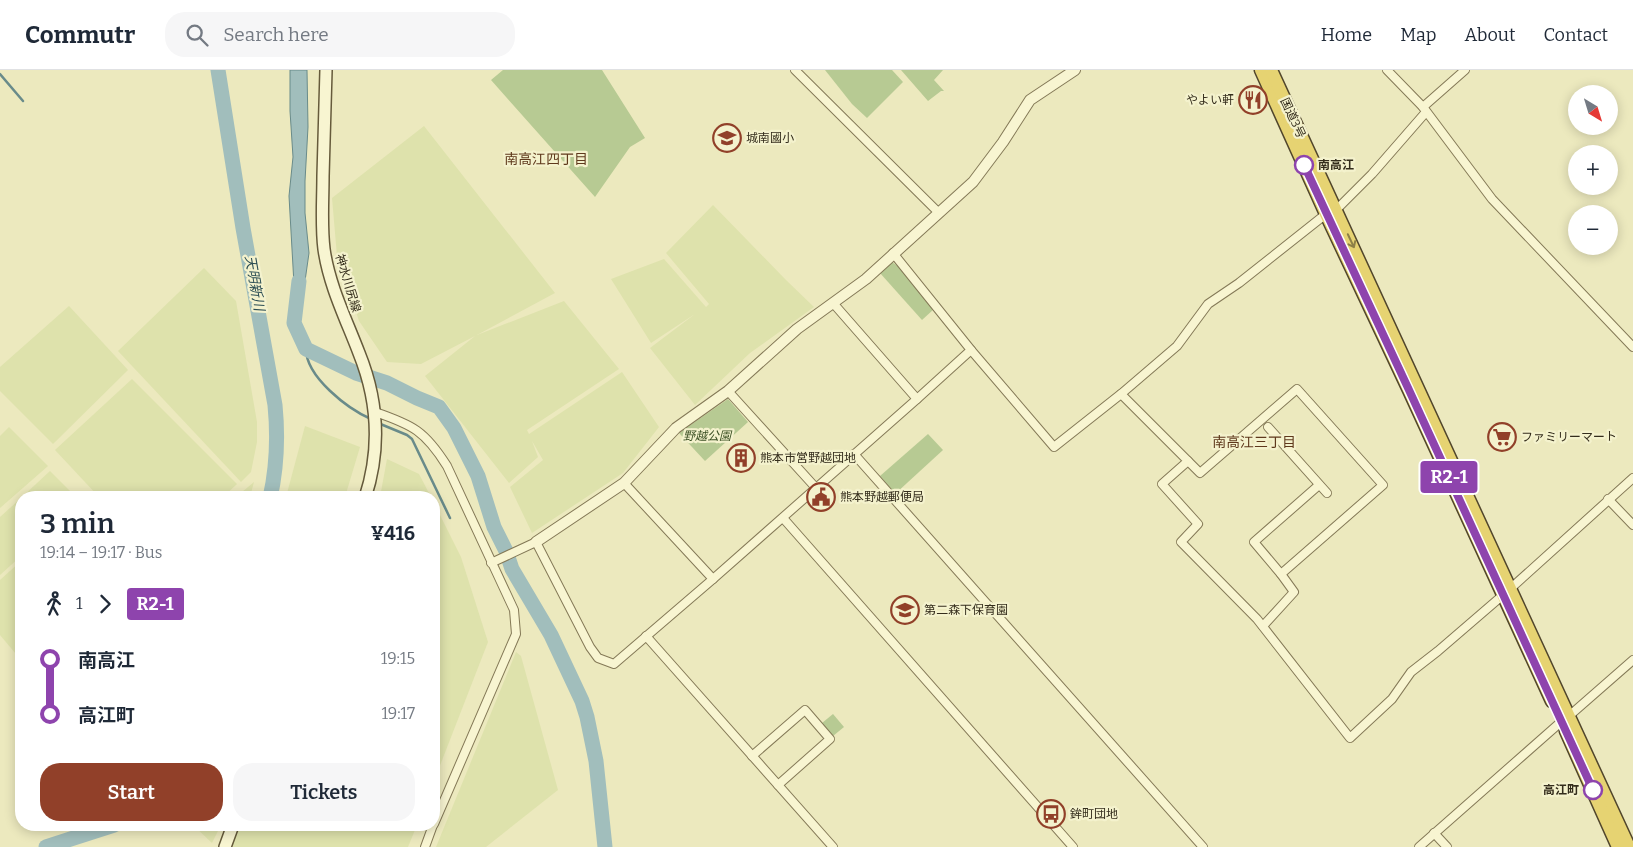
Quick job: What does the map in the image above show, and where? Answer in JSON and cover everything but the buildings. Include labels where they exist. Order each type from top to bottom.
[{"type":"highway","name":"国道3号","points":[[1260,70],[1331,212]]},
{"type":"highway","name":"国道3号","points":[[1271,70],[1409,390],[1624,841]]},
{"type":"main road","name":"神水川尻線","points":[[326,70],[322,208],[324,248],[332,283],[360,354],[374,407],[376,443],[374,466],[367,491]]},
{"type":"main road","points":[[225,847],[231,831]]},
{"type":"street","points":[[795,70],[938,213]]},
{"type":"street","points":[[492,562],[536,542],[624,483],[676,428],[728,391],[798,329],[866,279],[973,182],[1003,142],[1030,100],[1075,70]]},
{"type":"street","points":[[1386,70],[1425,109],[1492,199],[1633,347]]},
{"type":"street","points":[[893,253],[971,350],[1054,447],[1121,394],[1177,346],[1208,304],[1239,283],[1331,212],[1372,174],[1425,109],[1465,70]]},
{"type":"street","points":[[833,303],[918,399]]},
{"type":"street","points":[[536,542],[590,647],[598,658],[614,664],[783,518],[971,350]]},
{"type":"street","points":[[1121,394],[1200,473],[1298,389],[1383,485],[1282,574]]},
{"type":"street","points":[[728,391],[816,488]]},
{"type":"street","points":[[374,407],[418,430],[436,448],[447,466],[514,610],[516,634],[440,810]]},
{"type":"street","points":[[1268,427],[1327,494]]},
{"type":"street","points":[[854,454],[1204,847]]},
{"type":"street","points":[[1188,462],[1162,484],[1198,524],[1181,542],[1263,626],[1350,738],[1392,699],[1410,672],[1438,651],[1506,592],[1633,478]]},
{"type":"street","points":[[624,483],[713,579]]},
{"type":"street","points":[[1263,626],[1294,592],[1282,574],[1254,542],[1319,485]]},
{"type":"street","points":[[1608,499],[1633,525]]},
{"type":"street","points":[[783,518],[1072,847]]},
{"type":"street","points":[[646,636],[833,847]]},
{"type":"street","points":[[1419,847],[1633,660]]},
{"type":"street","points":[[752,756],[805,710],[830,739],[778,785]]},
{"type":"street","points":[[424,847],[431,831]]},
{"type":"street","points":[[1434,833],[1447,847]]},
{"type":"green space","points":[[503,70],[602,70],[645,138],[630,147],[595,197],[491,80]]},
{"type":"green space","points":[[825,70],[892,70],[903,82],[867,118],[852,104]]},
{"type":"green space","points":[[901,70],[943,70],[934,80],[944,91],[941,91],[928,101]]},
{"type":"green space","points":[[424,126],[555,293],[477,335],[564,301],[619,369],[527,430],[529,434],[622,372],[659,427],[623,473],[532,533],[510,487],[543,460],[532,441],[538,457],[509,483],[425,376],[475,336],[421,364],[387,362],[359,321],[337,256],[332,198]]},
{"type":"green space","points":[[713,205],[814,307],[750,353],[695,405],[650,348],[695,314],[651,343],[611,279],[664,259],[706,307],[709,304],[666,253]]},
{"type":"green space","points":[[892,262],[899,267],[934,309],[922,320],[880,273]]},
{"type":"green space","points":[[204,268],[236,301],[257,422],[257,442],[251,472],[241,482],[118,351]]},
{"type":"green space","points":[[69,306],[128,370],[53,444],[0,391],[0,367]]},
{"type":"green space","points":[[132,379],[237,484],[229,491],[93,491],[55,450]]},
{"type":"green space","name":"野越公園","points":[[728,399],[748,422],[705,461],[679,433]]},
{"type":"green space","points":[[305,426],[360,447],[347,491],[288,491]]},
{"type":"green space","points":[[9,427],[48,466],[19,491],[15,491],[15,495],[0,508],[0,436]]},
{"type":"green space","points":[[928,434],[943,450],[895,494],[880,476]]},
{"type":"green space","points":[[387,459],[419,474],[428,491],[381,491]]},
{"type":"green space","points":[[50,471],[70,491],[28,491]]},
{"type":"green space","points":[[254,482],[252,491],[243,491]]},
{"type":"green space","points":[[15,503],[15,561],[0,575],[0,517]]},
{"type":"green space","points":[[440,515],[461,557],[488,642],[440,766]]},
{"type":"green space","points":[[15,566],[15,653],[0,635],[0,580]]},
{"type":"green space","points":[[516,652],[521,656],[558,790],[486,847],[436,847]]},
{"type":"green space","points":[[833,714],[844,727],[833,736],[822,723]]},
{"type":"green space","points":[[199,831],[218,831],[212,843]]},
{"type":"green space","points":[[235,831],[415,831],[408,847],[228,847]]},
{"type":"water","points":[[290,70],[307,70],[308,127],[305,213],[309,253],[304,288],[295,302],[289,196],[293,157]]},
{"type":"waterway","name":"天明新川","points":[[218,70],[243,228],[275,405],[276,452],[271,491]]},
{"type":"waterway","points":[[0,74],[23,101]]},
{"type":"waterway","points":[[299,281],[294,323],[306,349],[356,373],[387,383],[439,407],[454,428],[478,476],[494,527],[506,551],[512,569],[551,635],[582,701],[596,761],[605,847]]},
{"type":"waterway","points":[[306,349],[308,360],[313,370],[330,391],[351,408],[371,419]]},
{"type":"waterway","points":[[378,423],[412,439],[437,491]]},
{"type":"waterway","points":[[440,497],[450,518]]},
{"type":"waterway","name":"天明新川","points":[[46,847],[95,831]]},
{"type":"bus line","name":"R2-1","points":[[1304,165],[1593,790]]},
{"type":"place","name":"やよい軒","points":[[1253,100]]},
{"type":"place","name":"城南國小","points":[[727,138]]},
{"type":"place","name":"南高江","points":[[1304,165]]},
{"type":"place","name":"ファミリーマート","points":[[1502,437]]},
{"type":"place","name":"熊本市営野越団地","points":[[741,458]]},
{"type":"place","name":"熊本野越郵便局","points":[[821,497]]},
{"type":"place","name":"第二森下保育園","points":[[905,610]]},
{"type":"place","name":"高江町","points":[[1593,790]]},
{"type":"place","name":"鉾町団地","points":[[1051,814]]},
{"type":"district","name":"南高江四丁目","points":[[546,159]]},
{"type":"district","name":"南高江三丁目","points":[[1254,442]]}]
